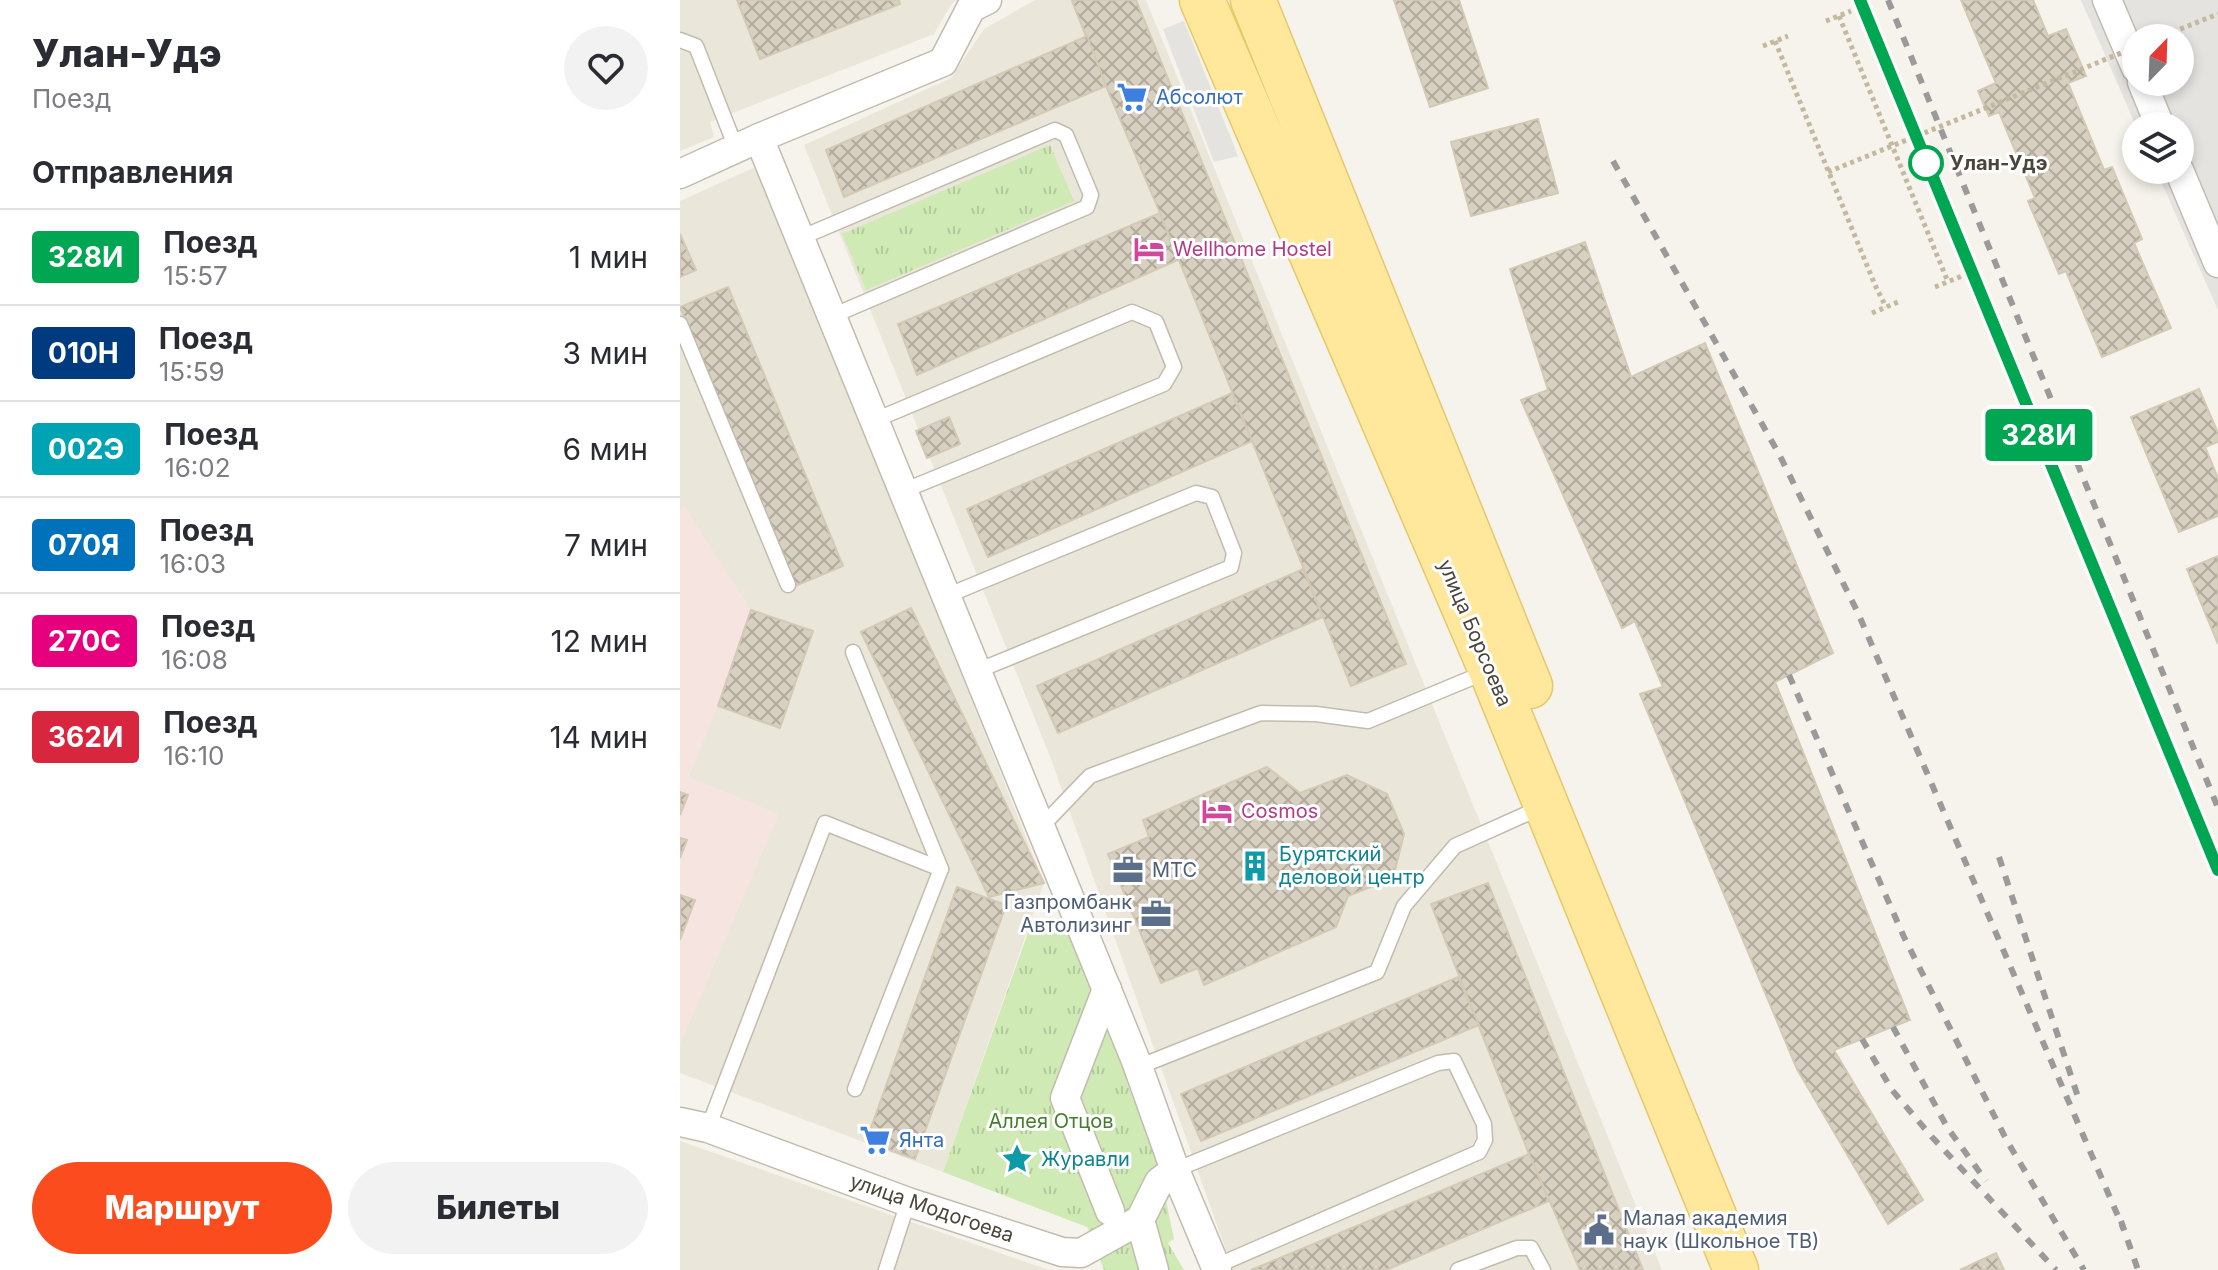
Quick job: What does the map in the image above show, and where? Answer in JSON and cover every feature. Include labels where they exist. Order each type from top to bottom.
[{"type":"main road","name":"улица Борсоева","points":[[1202,0],[1491,670],[1736,1270]]},
{"type":"main road","name":"улица Борсоева","points":[[1253,0],[1766,1270]]},
{"type":"street","points":[[2107,0],[2122,35]]},
{"type":"street","points":[[680,174],[943,62],[975,3]]},
{"type":"street","points":[[747,143],[800,238],[1138,1067],[1167,1176],[1217,1268]]},
{"type":"street","points":[[2185,184],[2218,263]]},
{"type":"street","points":[[1107,989],[1065,1098],[1110,1211]]},
{"type":"street","name":"улица Модогоева","points":[[687,1125],[1062,1252],[1081,1262],[1140,1220]]},
{"type":"street","points":[[1154,1270],[1140,1220],[1167,1176]]},
{"type":"lane","points":[[680,40],[696,46],[747,143]]},
{"type":"lane","points":[[800,238],[1055,130],[1066,135],[1091,195],[1087,207],[832,316]]},
{"type":"lane","points":[[875,420],[1132,312],[1156,322],[1174,367],[1164,384],[903,491]]},
{"type":"lane","points":[[680,324],[788,585]]},
{"type":"lane","points":[[946,596],[1196,493],[1212,497],[1234,553],[1231,567],[977,671]]},
{"type":"lane","points":[[853,652],[941,869],[855,1089]]},
{"type":"lane","points":[[1041,827],[1090,776],[1261,713],[1316,714],[1368,721],[1491,670]]},
{"type":"lane","points":[[1138,1067],[1377,972],[1404,906],[1455,846],[1546,805]]},
{"type":"lane","points":[[687,1125],[825,823],[941,869]]},
{"type":"lane","points":[[1167,1176],[1438,1063],[1454,1061],[1484,1124],[1485,1140],[1479,1152],[1217,1268]]},
{"type":"lane","points":[[886,1270],[908,1202]]},
{"type":"lane","points":[[1458,1270],[1517,1248],[1531,1248],[1543,1270]]},
{"type":"path","points":[[1826,21],[1851,11]]},
{"type":"path","points":[[2193,24],[2218,14]]},
{"type":"path","points":[[1839,16],[1948,282]]},
{"type":"path","points":[[1763,46],[1788,36]]},
{"type":"path","points":[[1775,41],[1886,307]]},
{"type":"path","points":[[1828,172],[2122,53]]},
{"type":"path","points":[[1935,287],[1962,276]]},
{"type":"path","points":[[1872,313],[1898,302]]},
{"type":"shaded area","points":[[680,0],[958,0],[952,3],[934,34],[710,122],[714,137],[680,151]]},
{"type":"shaded area","points":[[1035,0],[1146,0],[1662,1270],[1233,1270],[1051,759],[804,145],[951,78],[984,29]]},
{"type":"shaded area","points":[[2081,0],[2218,0],[2218,310],[2162,184],[2194,184],[2194,112],[2130,112],[2123,96],[2194,96],[2194,24],[2122,24],[2122,94]]},
{"type":"shaded area","points":[[1184,21],[1238,156],[1214,162],[1163,29]]},
{"type":"shaded area","points":[[760,165],[1044,883],[943,1172],[680,1073],[680,201]]},
{"type":"shaded area","points":[[685,507],[751,610],[718,706],[689,777],[779,814],[680,1045],[680,509]]},
{"type":"shaded area","points":[[680,1141],[1049,1270],[680,1270]]},
{"type":"green space","points":[[1050,145],[1074,201],[866,290],[842,234]]},
{"type":"green space","name":"Аллея Отцов","points":[[1076,914],[1136,1061],[1126,1080],[1159,1167],[1174,1239],[1168,1243],[1184,1270],[1104,1270],[1087,1227],[943,1172],[1031,924]]},
{"type":"building","points":[[737,0],[899,0],[900,4],[760,59]]},
{"type":"building","points":[[1136,0],[1406,664],[1351,686],[1106,86],[1072,1]]},
{"type":"building","points":[[1394,0],[1459,0],[1488,88],[1430,107]]},
{"type":"building","name":"Улан-Удэ","points":[[1961,0],[2033,0],[2048,36],[2066,29],[2086,76],[2068,83],[2104,170],[2112,167],[2142,239],[2134,243],[2171,328],[2102,357],[2066,271],[2059,274],[2028,201],[2035,198],[1999,112],[1989,116],[1978,91],[1996,83]]},
{"type":"building","points":[[1087,36],[1106,86],[844,197],[826,150]]},
{"type":"building","points":[[1538,119],[1558,193],[1471,216],[1451,142]]},
{"type":"building","points":[[1160,213],[1178,260],[917,375],[898,324]]},
{"type":"building","points":[[680,234],[696,270],[680,277]]},
{"type":"building","points":[[1585,242],[1631,377],[1705,343],[1833,653],[1775,682],[1910,1020],[1834,1050],[1923,1200],[1888,1224],[1797,1069],[1640,694],[1663,687],[1635,621],[1622,628],[1521,400],[1548,390],[1510,269]]},
{"type":"building","points":[[728,287],[843,566],[795,586],[680,307]]},
{"type":"building","points":[[2199,389],[2218,433],[2218,442],[2205,447],[2218,478],[2218,516],[2179,532],[2131,417]]},
{"type":"building","points":[[1232,393],[1252,441],[988,557],[967,509]]},
{"type":"building","points":[[949,417],[960,444],[927,458],[916,431]]},
{"type":"building","points":[[2218,556],[2218,644],[2187,569]]},
{"type":"building","points":[[1303,569],[1323,617],[1058,733],[1037,686]]},
{"type":"building","points":[[911,608],[1044,883],[989,897],[861,632]]},
{"type":"building","points":[[751,610],[813,631],[780,728],[718,706]]},
{"type":"building","name":"Бурятский деловой центр","points":[[1267,767],[1300,793],[1347,775],[1387,794],[1404,834],[1393,878],[1348,896],[1336,927],[1204,985],[1198,968],[1161,983],[1108,854],[1149,837],[1143,820]]},
{"type":"building","points":[[680,792],[688,795],[680,815]]},
{"type":"building","points":[[680,838],[687,840],[680,858]]},
{"type":"building","points":[[1488,883],[1643,1270],[1580,1270],[1529,1154],[1431,904]]},
{"type":"building","points":[[957,887],[1006,905],[915,1159],[866,1142]]},
{"type":"building","points":[[680,895],[695,900],[680,940]]},
{"type":"building","points":[[1458,977],[1479,1025],[1201,1141],[1181,1094]]},
{"type":"building","points":[[1529,1154],[1549,1201],[1386,1270],[1251,1270]]},
{"type":"building","points":[[1996,1253],[2004,1270],[1960,1270]]},
{"type":"railway","points":[[1860,0],[2218,869]]},
{"type":"railway","points":[[1888,0],[2218,808]]},
{"type":"railway","points":[[1613,161],[1779,454],[1858,613],[2124,1230]]},
{"type":"railway","points":[[1789,675],[1904,937],[2007,1141],[2084,1270]]},
{"type":"railway","points":[[1999,857],[2079,1100]]},
{"type":"railway","points":[[1893,1027],[1947,1127],[1986,1181]]},
{"type":"railway","points":[[1862,1039],[1892,1090],[2056,1270]]},
{"type":"railway","points":[[2121,1221],[2138,1270]]},
{"type":"train","name":"328И","points":[[1860,0],[2218,870]]},
{"type":"place","name":"Абсолют","points":[[1132,97]]},
{"type":"place","name":"Улан-Удэ","points":[[1926,163]]},
{"type":"place","name":"Wellhome Hostel","points":[[1149,249]]},
{"type":"place","name":"Cosmos","points":[[1217,811]]},
{"type":"place","name":"Бурятский деловой центр","points":[[1255,866]]},
{"type":"place","name":"МТС","points":[[1128,870]]},
{"type":"place","name":"Газпромбанк Автолизинг","points":[[1156,914]]},
{"type":"place","name":"Янта","points":[[875,1140]]},
{"type":"place","name":"Журавли","points":[[1017,1159]]},
{"type":"place","name":"Малая академия наук (Школьное ТВ)","points":[[1599,1230]]}]
